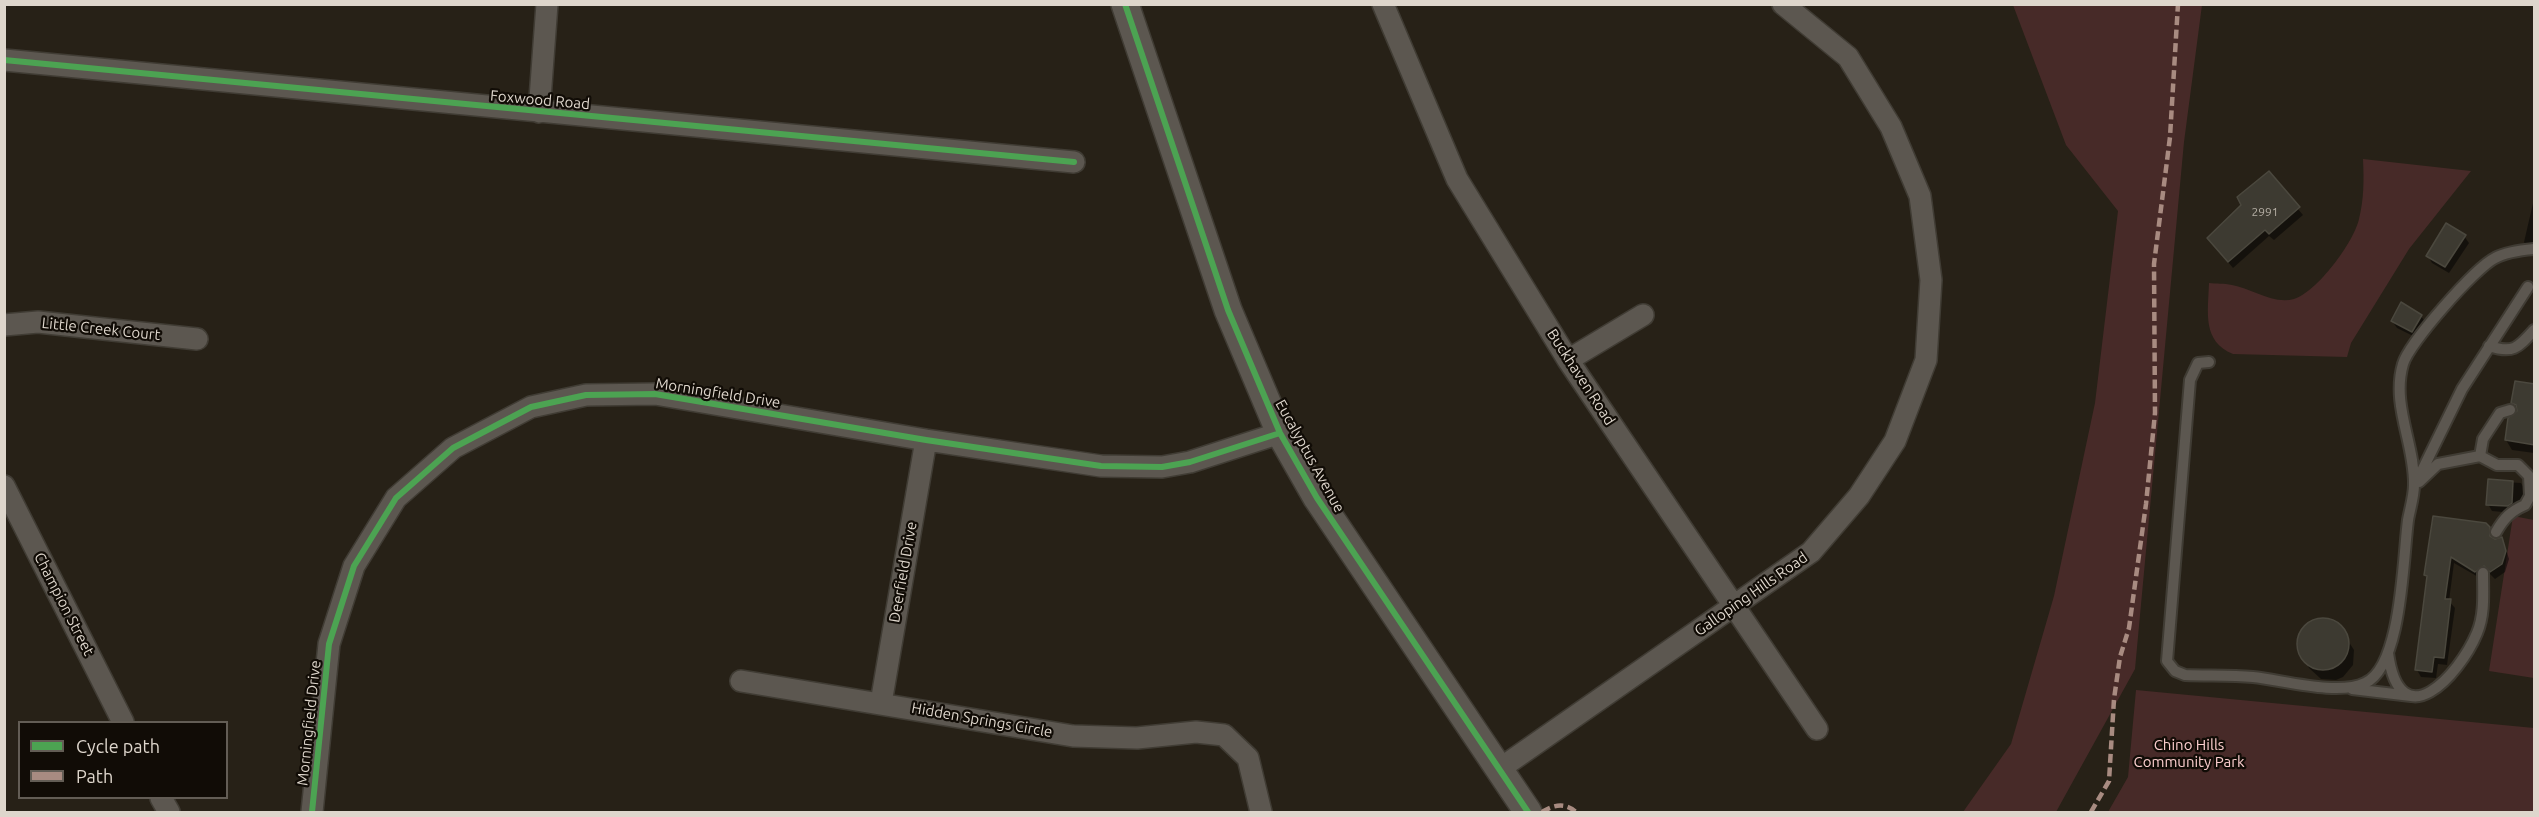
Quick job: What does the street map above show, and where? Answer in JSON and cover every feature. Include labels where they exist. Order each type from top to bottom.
[{"type":"street","points":[[538,112],[547,4]]},
{"type":"street","name":"Eucalyptus Avenue","points":[[1125,4],[1228,310],[1280,434],[1317,498],[1528,813]]},
{"type":"street","name":"Buckhaven Road","points":[[1383,4],[1457,179],[1568,360],[1817,729]]},
{"type":"street","name":"Galloping Hills Road","points":[[1498,770],[1811,552],[1859,496],[1895,441],[1926,360],[1931,280],[1920,196],[1891,127],[1848,57],[1783,4]]},
{"type":"street","name":"Foxwood Road","points":[[4,60],[1074,162]]},
{"type":"street","points":[[1568,360],[1643,315]]},
{"type":"street","name":"Little Creek Court","points":[[4,325],[38,322],[197,339]]},
{"type":"street","name":"Morningfield Drive","points":[[312,813],[329,644],[354,566],[396,498],[453,448],[531,407],[586,395],[655,394],[926,440],[1101,466],[1142,467],[1190,462],[1280,434]]},
{"type":"street","name":"Deerfield Drive","points":[[881,703],[926,440]]},
{"type":"street","name":"Champion Street","points":[[4,486],[122,721]]},
{"type":"street","name":"Hidden Springs Circle","points":[[741,681],[1073,736],[1137,738],[1196,732],[1224,735],[1248,758],[1261,813]]},
{"type":"street","points":[[162,799],[169,813]]},
{"type":"lane","points":[[2344,688],[2367,683],[2382,668],[2388,653],[2399,604],[2415,486],[2412,449],[2401,412],[2399,384],[2403,362],[2459,288],[2494,258],[2522,250],[2535,249]]},
{"type":"lane","points":[[2415,486],[2462,389],[2528,287]]},
{"type":"lane","points":[[2489,346],[2505,351],[2513,349],[2535,330]]},
{"type":"lane","points":[[2209,362],[2198,363],[2190,380],[2166,661],[2175,671],[2184,675],[2251,677],[2424,697],[2436,689],[2466,654],[2482,616],[2483,573]]},
{"type":"lane","points":[[2480,456],[2483,439],[2500,413],[2510,410]]},
{"type":"lane","points":[[2415,486],[2438,464],[2480,456],[2498,465],[2518,465],[2529,476],[2530,496],[2525,505],[2503,519],[2496,532]]},
{"type":"lane","points":[[2388,653],[2395,683],[2411,696]]},
{"type":"green space","points":[[2013,5],[2202,5],[2184,142],[2135,669],[2056,812],[1963,812],[2011,744],[2054,596],[2095,403],[2118,211],[2066,145]]},
{"type":"green space","points":[[2363,159],[2471,171],[2409,249],[2351,343],[2347,357],[2233,354],[2223,348],[2216,342],[2209,325],[2209,283],[2232,285],[2278,300],[2294,299],[2313,287],[2342,253],[2356,229],[2363,197]]},
{"type":"green space","points":[[2513,516],[2534,520],[2534,678],[2489,671]]},
{"type":"green space","name":"Chino Hills Community Park","points":[[2136,690],[2534,728],[2534,812],[2108,812],[2128,777]]},
{"type":"building","points":[[2269,171],[2300,207],[2269,234],[2265,230],[2228,262],[2207,238],[2241,205],[2237,197]]},
{"type":"building","points":[[2446,223],[2466,235],[2445,267],[2426,256]]},
{"type":"building","points":[[2401,302],[2422,315],[2412,332],[2391,321]]},
{"type":"building","points":[[2515,381],[2535,384],[2535,445],[2505,440],[2508,418],[2517,411],[2516,405],[2511,403]]},
{"type":"building","points":[[2488,479],[2513,481],[2512,503],[2508,506],[2486,505]]},
{"type":"building","points":[[2433,516],[2486,523],[2490,527],[2490,536],[2495,539],[2502,537],[2506,551],[2502,564],[2490,572],[2484,566],[2475,572],[2451,557],[2445,599],[2451,599],[2444,658],[2434,657],[2432,672],[2415,670],[2427,576],[2424,575]]},
{"type":"building","points":[[2323,618],[2333,620],[2341,626],[2347,634],[2349,644],[2347,654],[2341,662],[2333,668],[2323,670],[2313,668],[2305,662],[2299,654],[2297,644],[2299,634],[2305,626],[2313,620]]},
{"type":"marked path","points":[[2091,812],[2109,781],[2114,699],[2120,657],[2129,628],[2146,504],[2155,413],[2154,264],[2170,137],[2178,4]]},
{"type":"marked path","points":[[1542,812],[1559,806],[1568,807],[1576,812]]},
{"type":"cycle path","points":[[1125,4],[1228,310],[1280,433],[1317,498],[1528,812]]},
{"type":"cycle path","points":[[4,60],[1074,162]]},
{"type":"cycle path","points":[[312,812],[329,644],[354,566],[396,498],[453,448],[531,407],[586,395],[655,394],[926,440],[1101,466],[1162,467],[1190,462],[1280,433]]}]
